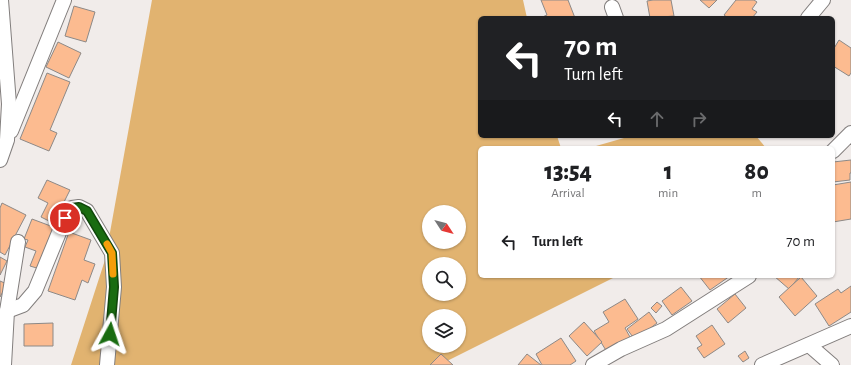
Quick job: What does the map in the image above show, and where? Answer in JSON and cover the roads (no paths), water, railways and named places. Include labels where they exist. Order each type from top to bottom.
[{"type":"street","points":[[1,0],[9,104],[7,140]]},
{"type":"street","points":[[0,160],[64,0]]},
{"type":"street","points":[[810,16],[823,0]]},
{"type":"street","points":[[835,148],[851,133]]},
{"type":"street","points":[[8,311],[23,305],[35,292],[68,213],[72,208],[79,207],[87,211],[112,253],[114,287],[107,365]]},
{"type":"street","points":[[4,365],[8,311],[18,242]]},
{"type":"street","points":[[593,365],[621,349],[666,329],[746,278]]},
{"type":"street","points":[[762,365],[851,326]]},
{"type":"street","points":[[809,345],[832,365]]}]
